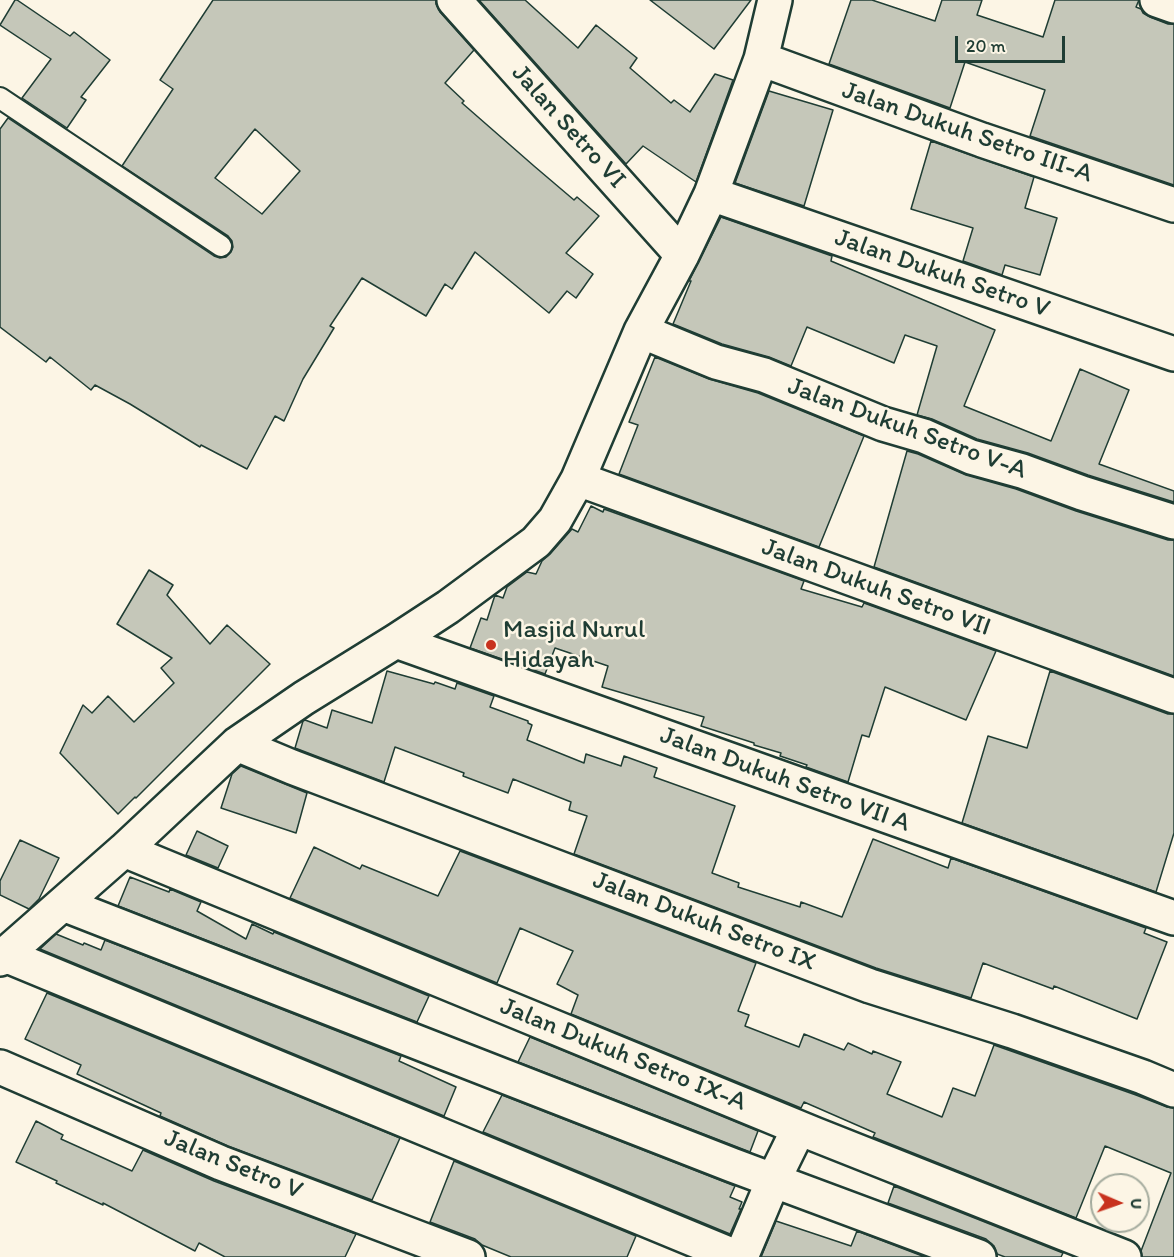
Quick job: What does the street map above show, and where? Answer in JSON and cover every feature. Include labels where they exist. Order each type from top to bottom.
[{"type":"street","name":"Jalan Setro VI","points":[[454,0],[682,255]]},
{"type":"street","points":[[736,1257],[3,957],[124,850],[237,744],[304,698],[448,607],[536,542],[555,520],[579,479],[641,331],[682,255],[711,194],[761,59],[775,0]]},
{"type":"street","points":[[1157,0],[1174,6]]},
{"type":"street","name":"Jalan Dukuh Setro III-A","points":[[761,59],[982,140],[1174,205]]},
{"type":"street","name":"Jalan Dukuh Setro V","points":[[711,194],[1174,354]]},
{"type":"street","name":"Jalan Dukuh Setro V-A","points":[[641,331],[716,362],[764,375],[883,424],[924,436],[971,457],[1022,471],[1174,522]]},
{"type":"street","name":"Jalan Dukuh Setro VII","points":[[579,479],[1174,696]]},
{"type":"street","name":"Jalan Dukuh Setro VII A","points":[[396,641],[1174,918]]},
{"type":"street","name":"Jalan Dukuh Setro IX","points":[[237,744],[292,767],[870,986],[1012,1031],[1174,1090]]},
{"type":"street","name":"Jalan Dukuh Setro IX-A","points":[[124,850],[799,1128],[1124,1257]]},
{"type":"street","points":[[63,904],[773,1181],[979,1257]]},
{"type":"street","name":"Jalan Setro V","points":[[0,1067],[221,1163],[468,1257]]},
{"type":"street","points":[[741,1257],[773,1181],[799,1128]]},
{"type":"lane","points":[[0,98],[221,246]]},
{"type":"building","points":[[15,0],[70,36],[74,32],[110,60],[81,97],[86,100],[67,128],[22,98],[51,59],[0,25]]},
{"type":"building","points":[[213,0],[436,0],[440,12],[474,50],[445,83],[464,101],[462,103],[534,166],[574,200],[577,197],[599,216],[566,253],[593,274],[576,298],[567,291],[549,313],[475,252],[452,289],[445,284],[426,316],[362,278],[330,326],[334,328],[303,379],[284,421],[275,416],[247,469],[201,445],[200,447],[95,385],[91,390],[50,357],[46,362],[0,327],[0,129],[8,118],[214,256],[226,257],[231,252],[232,241],[228,236],[122,166],[173,89],[160,80]],"holes":[[[255,129],[300,171],[262,214],[215,178]]]},
{"type":"building","points":[[479,0],[525,0],[578,48],[596,25],[637,58],[630,68],[671,103],[674,100],[690,112],[715,74],[733,80],[696,182],[643,146],[626,164]]},
{"type":"building","points":[[650,0],[751,0],[714,49]]},
{"type":"building","points":[[851,0],[872,0],[935,21],[942,0],[982,0],[977,15],[1043,37],[1055,0],[1139,0],[1136,7],[1143,13],[1168,24],[1174,24],[1174,185],[1030,136],[1045,90],[965,62],[950,108],[829,64]]},
{"type":"building","points":[[769,91],[833,110],[804,206],[735,183]]},
{"type":"building","points":[[931,141],[1034,177],[1025,208],[1057,218],[1040,275],[1005,265],[1002,275],[963,261],[973,228],[911,209]]},
{"type":"building","points":[[721,217],[832,256],[831,261],[995,330],[964,406],[1051,441],[1080,369],[1129,390],[1099,464],[1174,491],[1174,502],[1028,453],[977,439],[932,419],[917,415],[937,346],[905,335],[894,363],[807,327],[791,366],[769,357],[722,344],[673,324],[691,281],[689,281]]},
{"type":"building","points":[[655,357],[709,379],[758,393],[864,436],[819,547],[619,474],[638,425],[629,422]]},
{"type":"building","points":[[907,451],[966,475],[1174,540],[1174,676],[874,567]]},
{"type":"building","points":[[591,506],[804,581],[801,589],[862,607],[864,603],[996,651],[966,720],[885,687],[869,737],[862,735],[848,782],[780,756],[781,753],[701,726],[704,717],[602,687],[608,666],[555,648],[545,674],[470,648],[481,618],[487,620],[495,595],[503,598],[507,587],[527,572],[536,574],[542,561],[572,529],[578,532]]},
{"type":"building","points":[[149,570],[173,585],[167,595],[210,644],[227,625],[270,664],[118,814],[60,753],[83,705],[92,713],[108,696],[134,722],[174,683],[161,668],[172,658],[117,624]]},
{"type":"building","points":[[387,671],[455,689],[457,683],[494,696],[490,707],[528,721],[532,725],[527,740],[584,763],[586,754],[621,766],[624,756],[657,768],[654,777],[735,806],[712,873],[739,883],[738,887],[800,907],[801,902],[842,917],[873,839],[948,868],[951,858],[1146,928],[1144,933],[1167,942],[1137,1019],[1054,986],[1053,989],[983,963],[971,998],[876,968],[574,854],[587,816],[569,810],[571,802],[513,779],[508,793],[463,776],[464,773],[395,747],[384,782],[295,748],[303,721],[327,728],[332,710],[372,723]]},
{"type":"building","points":[[1050,671],[1168,714],[1174,714],[1174,833],[1156,892],[962,823],[988,736],[1027,748]]},
{"type":"building","points":[[241,766],[307,793],[296,833],[221,808],[232,774]]},
{"type":"building","points":[[197,831],[228,846],[218,868],[186,855]]},
{"type":"building","points":[[20,840],[59,858],[39,899],[29,909],[0,895],[0,881]]},
{"type":"building","points":[[314,847],[360,869],[362,865],[438,896],[460,851],[756,963],[738,1011],[749,1015],[745,1026],[799,1047],[804,1034],[844,1050],[848,1043],[872,1054],[873,1051],[901,1062],[887,1094],[942,1117],[953,1088],[975,1096],[994,1045],[1174,1108],[1174,1257],[1142,1257],[1141,1251],[1148,1233],[1150,1233],[1171,1173],[1105,1146],[1094,1173],[1090,1173],[1090,1183],[1076,1218],[873,1137],[875,1133],[804,1102],[801,1108],[571,1014],[578,995],[557,984],[573,951],[520,928],[497,983],[290,898]]},
{"type":"building","points":[[130,877],[169,892],[170,889],[201,902],[197,911],[246,939],[252,924],[429,996],[417,1022],[118,906]]},
{"type":"building","points":[[56,934],[101,950],[105,940],[401,1056],[399,1061],[456,1087],[444,1116],[40,949]]},
{"type":"building","points":[[47,993],[400,1138],[372,1200],[228,1146],[160,1116],[161,1113],[77,1074],[81,1065],[25,1039]]},
{"type":"building","points":[[530,1037],[758,1131],[750,1152],[518,1062]]},
{"type":"building","points":[[502,1095],[735,1186],[730,1197],[742,1202],[730,1234],[483,1132]]},
{"type":"building","points":[[36,1121],[63,1135],[61,1139],[132,1171],[143,1150],[214,1181],[356,1234],[345,1257],[225,1257],[199,1243],[195,1251],[103,1203],[103,1205],[16,1162]]},
{"type":"building","points":[[454,1161],[636,1236],[627,1257],[511,1257],[482,1245],[475,1239],[430,1222]]},
{"type":"building","points":[[894,1186],[1063,1253],[1061,1257],[1005,1257],[997,1254],[994,1246],[986,1239],[888,1203]]},
{"type":"building","points":[[776,1221],[851,1246],[857,1231],[925,1257],[761,1257]]},
{"type":"place","name":"Masjid Nurul Hidayah","points":[[491,645]]}]
